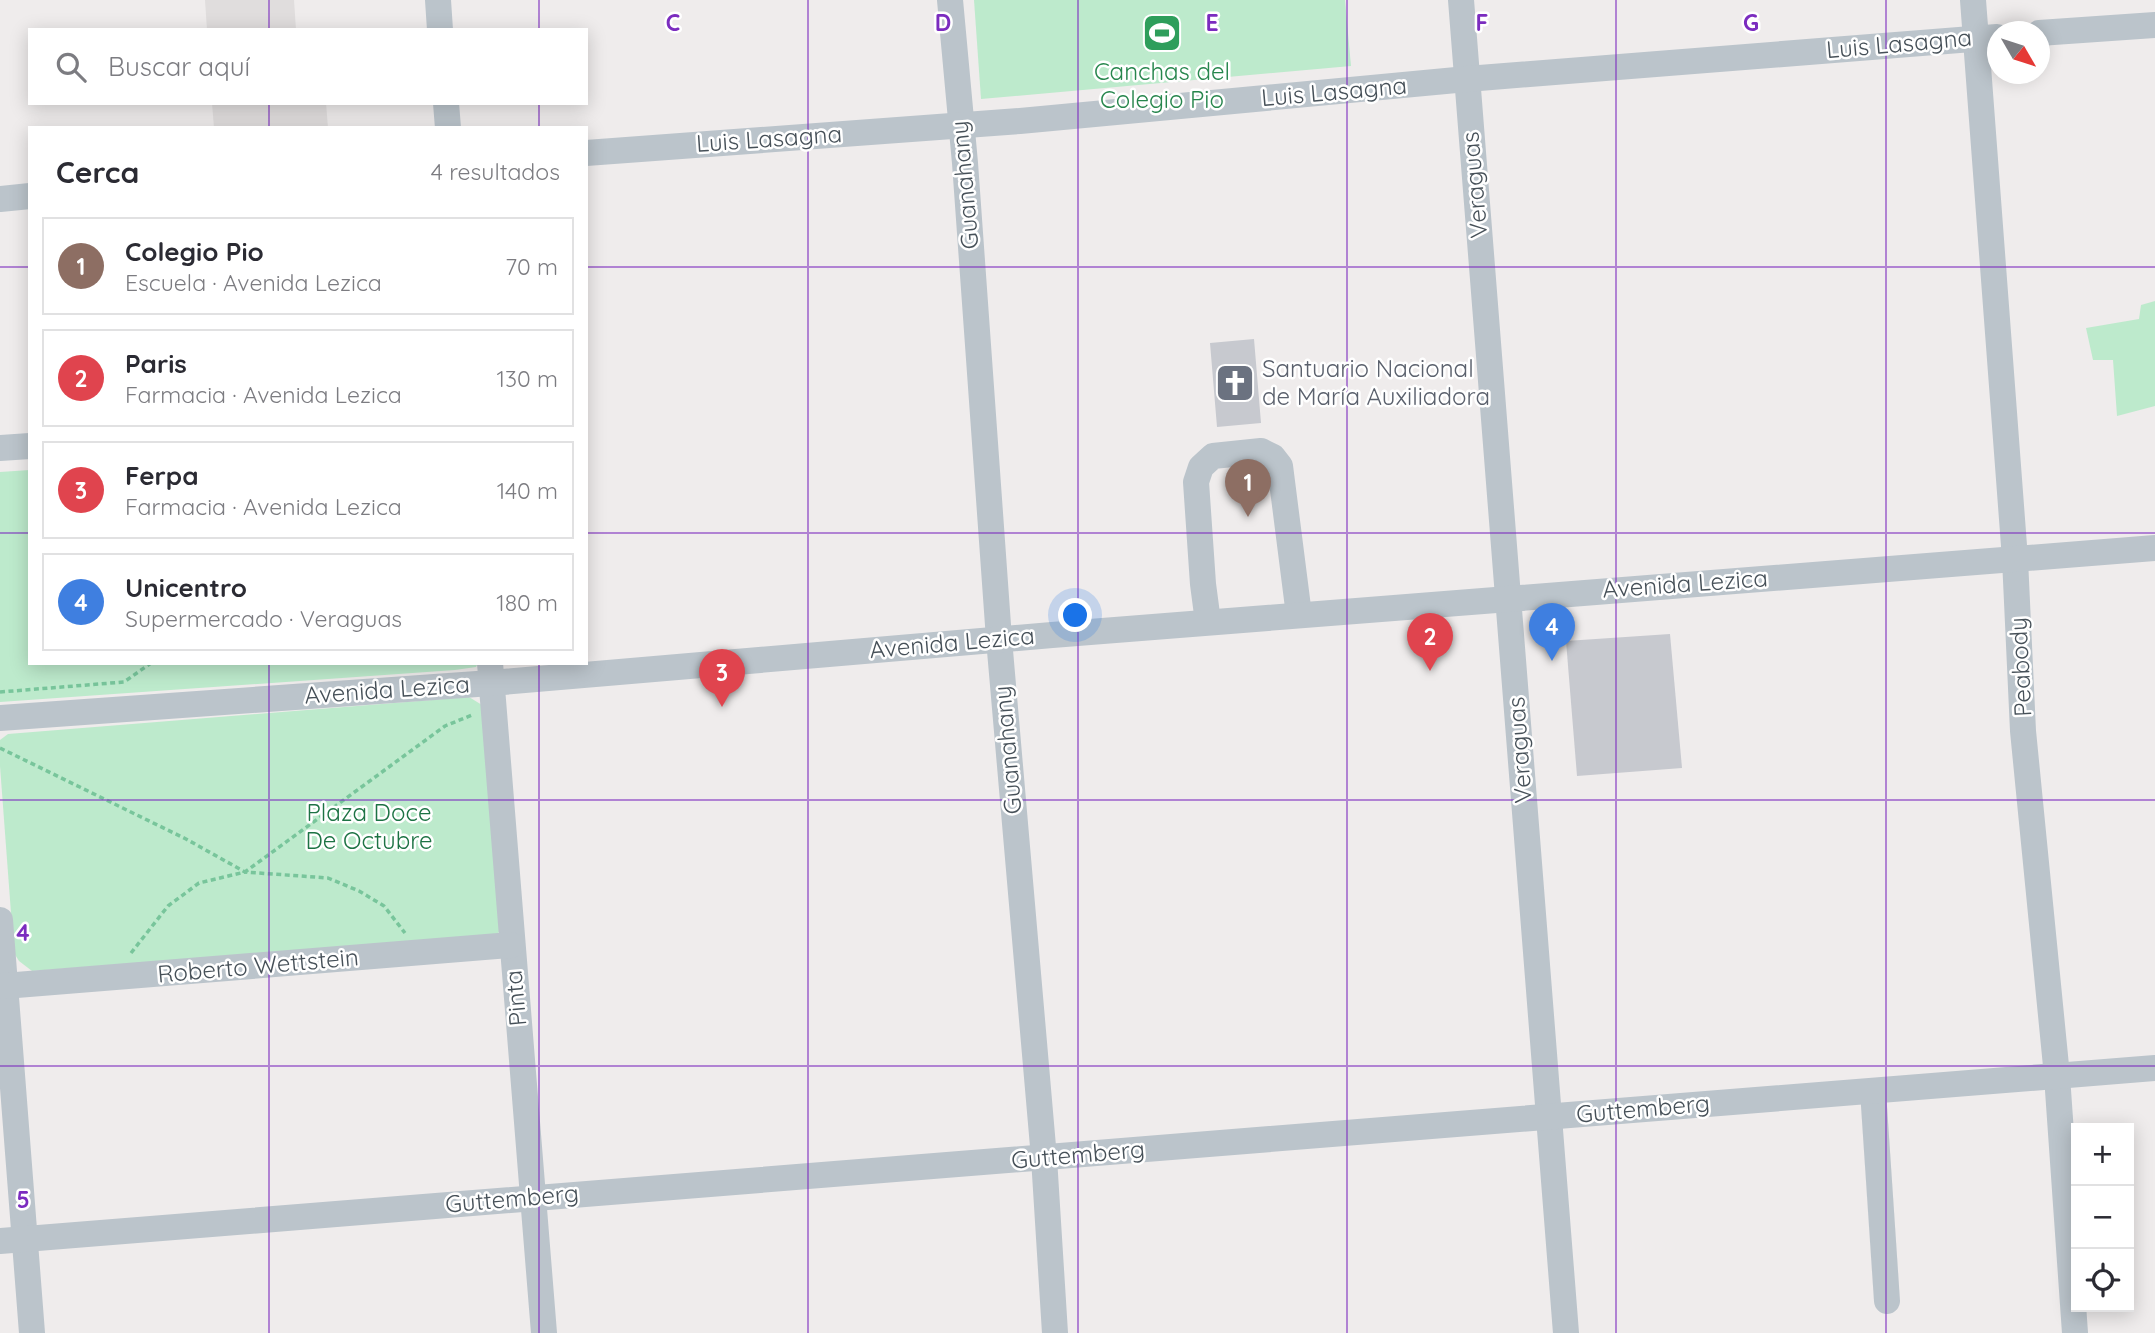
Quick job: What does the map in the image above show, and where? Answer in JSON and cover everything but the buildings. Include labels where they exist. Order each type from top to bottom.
[{"type":"street","points":[[438,0],[440,28]]},
{"type":"street","name":"Guanahany","points":[[950,0],[999,639],[1044,1158],[1055,1333]]},
{"type":"street","name":"Veraguas","points":[[1461,0],[1566,1333]]},
{"type":"street","name":"Peabody","points":[[1973,0],[1987,37]]},
{"type":"street","points":[[2050,32],[2155,25]]},
{"type":"street","name":"Luis Lasagna","points":[[588,153],[1020,121],[1467,79],[1987,37]]},
{"type":"street","name":"Peabody","points":[[1990,84],[2023,731],[2057,1076],[2074,1333]]},
{"type":"street","points":[[446,105],[448,126]]},
{"type":"street","points":[[0,199],[28,196]]},
{"type":"street","points":[[0,448],[28,446]]},
{"type":"street","points":[[1208,622],[1196,482],[1201,467],[1213,456],[1261,451],[1273,457],[1280,466],[1299,615]]},
{"type":"street","name":"Avenida Lezica","points":[[0,718],[491,684],[999,639],[2155,548]]},
{"type":"street","name":"Pinta","points":[[491,684],[544,1333]]},
{"type":"street","points":[[0,920],[5,986],[13,1241],[32,1333]]},
{"type":"street","name":"Roberto Wettstein","points":[[5,986],[511,945]]},
{"type":"street","name":"Guttemberg","points":[[13,1241],[2155,1068]]},
{"type":"street","points":[[1873,1091],[1887,1301]]},
{"type":"path","points":[[0,692],[124,682],[148,665]]},
{"type":"path","points":[[245,872],[445,726],[491,684]]},
{"type":"path","points":[[0,748],[186,839],[245,872]]},
{"type":"path","points":[[116,977],[138,941],[168,906],[199,883],[245,872],[328,878],[359,891],[384,906],[401,926],[417,953]]},
{"type":"shaded area","points":[[205,0],[294,0],[296,28],[207,28]]},
{"type":"shaded area","points":[[212,105],[326,105],[328,126],[214,126]]},
{"type":"green space","name":"Canchas del Colegio Pio","points":[[974,0],[1345,0],[1351,66],[981,99]]},
{"type":"green space","points":[[2155,301],[2155,406],[2117,416],[2113,360],[2093,360],[2086,328],[2139,319],[2141,305]]},
{"type":"green space","points":[[28,470],[28,665],[477,665],[455,670],[0,702],[0,472]]},
{"type":"green space","name":"Plaza Doce De Octubre","points":[[469,697],[482,705],[501,930],[495,936],[32,971],[19,961],[14,953],[0,766],[0,740],[8,734]]},
{"type":"place","name":"Canchas del Colegio Pio","points":[[1162,33]]},
{"type":"place","name":"Santuario Nacional de María Auxiliadora","points":[[1235,383]]},
{"type":"place","name":"Colegio Pio","points":[[1248,517]]},
{"type":"place","name":"Unicentro","points":[[1552,661]]},
{"type":"place","name":"Paris","points":[[1430,671]]},
{"type":"place","name":"Ferpa","points":[[722,707]]}]
